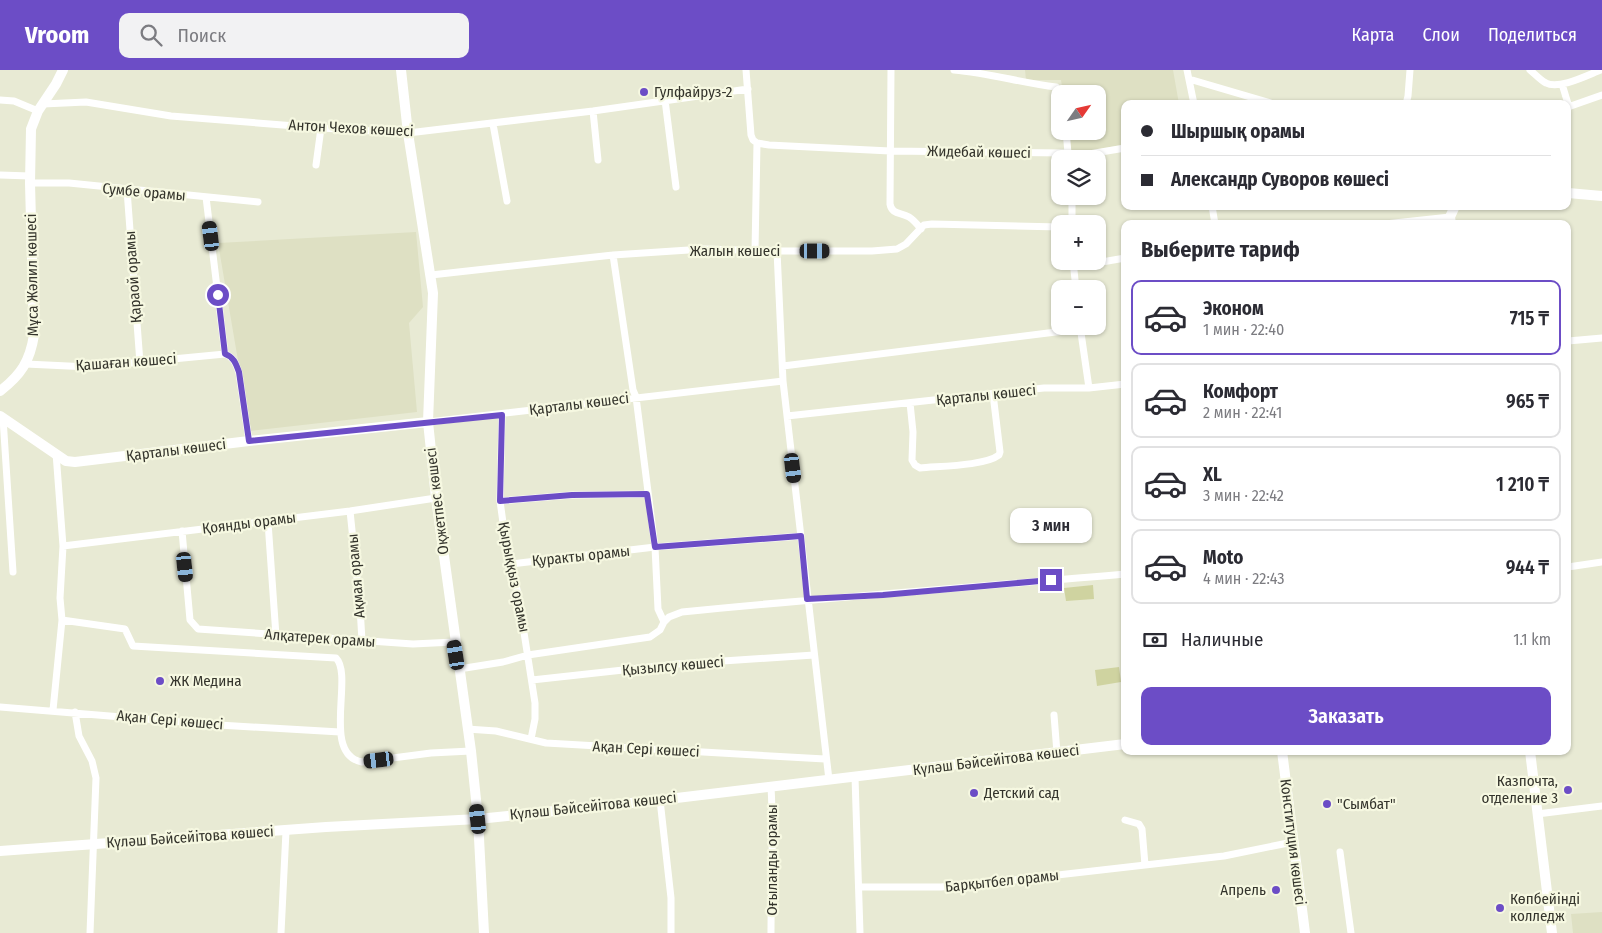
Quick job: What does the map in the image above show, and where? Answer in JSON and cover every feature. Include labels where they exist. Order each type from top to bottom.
[{"type":"street","name":"Мұса Жәлил көшесі","points":[[0,391],[15,380],[26,364],[32,349],[34,335],[30,180],[31,129],[63,70]]},
{"type":"street","name":"Оқжетпес көшесі","points":[[401,70],[408,133],[431,275],[434,308],[428,422],[454,642],[471,752],[478,819],[484,933]]},
{"type":"street","points":[[746,70],[752,134],[753,140],[757,143],[755,251]]},
{"type":"street","points":[[891,70],[891,209],[914,220],[921,229],[924,225],[932,224],[1051,227]]},
{"type":"street","points":[[954,70],[980,72],[1051,86]]},
{"type":"street","points":[[1187,70],[1193,100]]},
{"type":"street","points":[[1407,100],[1410,70]]},
{"type":"street","points":[[1532,71],[1546,84],[1562,84],[1601,70]]},
{"type":"street","points":[[1189,79],[1260,100]]},
{"type":"street","points":[[1562,84],[1566,100]]},
{"type":"street","name":"Антон Чехов көшесі","points":[[0,100],[14,101],[41,108],[86,102],[171,116],[408,133],[493,124],[748,89]]},
{"type":"street","points":[[1571,106],[1602,95]]},
{"type":"street","points":[[665,100],[676,187]]},
{"type":"street","points":[[593,111],[598,160]]},
{"type":"street","points":[[493,124],[507,200]]},
{"type":"street","points":[[316,165],[322,128]]},
{"type":"street","name":"Жидебай көшесі","points":[[757,143],[768,146],[1051,155]]},
{"type":"street","name":"Жидебай көшесі","points":[[1106,151],[1121,149]]},
{"type":"street","name":"Сумбе орамы","points":[[0,175],[30,180],[258,202]]},
{"type":"street","name":"Қараой орамы","points":[[127,190],[140,363]]},
{"type":"street","points":[[1571,193],[1602,196]]},
{"type":"street","points":[[206,197],[225,354],[230,356],[235,362],[239,372],[249,441]]},
{"type":"street","name":"Жалын көшесі","points":[[431,275],[614,255],[704,248],[755,251],[872,251],[897,249],[906,244],[921,229]]},
{"type":"street","points":[[777,251],[783,381],[825,759],[829,780]]},
{"type":"street","points":[[614,255],[622,322],[633,390],[636,397],[655,547],[658,609],[664,622]]},
{"type":"street","points":[[1106,260],[1121,258]]},
{"type":"street","points":[[783,366],[1051,332]]},
{"type":"street","points":[[1081,335],[1089,388]]},
{"type":"street","points":[[1571,341],[1602,338]]},
{"type":"street","name":"Қашаған көшесі","points":[[26,364],[89,367],[225,354]]},
{"type":"street","name":"Қарталы көшесі","points":[[2,417],[66,461],[75,462],[249,441],[502,415],[636,397],[783,381]]},
{"type":"street","name":"Қарталы көшесі","points":[[787,416],[1044,388],[1089,388],[1121,384]]},
{"type":"street","points":[[910,403],[913,432],[912,460],[915,465],[920,468],[963,464],[989,460],[999,455],[993,394]]},
{"type":"street","name":"Қырыққыз орамы","points":[[502,415],[500,501],[536,703],[531,739]]},
{"type":"street","points":[[2,417],[13,572]]},
{"type":"street","points":[[53,710],[62,620],[60,598],[63,546],[56,453]]},
{"type":"street","points":[[500,501],[572,495],[647,494]]},
{"type":"street","name":"Қоянды орамы","points":[[63,546],[268,522],[436,498]]},
{"type":"street","name":"Ақмая орамы","points":[[350,511],[362,641]]},
{"type":"street","points":[[268,522],[276,636]]},
{"type":"street","name":"Алқатерек орамы","points":[[182,531],[190,620],[194,626],[201,630],[413,644],[454,642]]},
{"type":"street","name":"Қуракты орамы","points":[[511,564],[655,547],[801,536]]},
{"type":"street","points":[[1571,567],[1602,562]]},
{"type":"street","points":[[459,669],[502,662],[528,655],[650,637],[660,630],[664,622],[669,618],[682,612],[807,599],[883,595],[1121,574]]},
{"type":"street","points":[[62,620],[125,629],[133,646],[336,658],[339,661],[341,675],[340,732],[344,748],[352,758],[362,762],[431,753],[471,752]]},
{"type":"street","name":"Қызылсу көшесі","points":[[532,680],[678,664],[814,655]]},
{"type":"street","name":"Ақан Сері көшесі","points":[[0,707],[219,725],[340,732]]},
{"type":"street","points":[[75,712],[79,736],[92,761],[96,778],[90,933]]},
{"type":"street","points":[[1054,715],[1057,753]]},
{"type":"street","name":"Ақан Сері көшесі","points":[[467,729],[496,731],[546,743],[825,759]]},
{"type":"street","name":"Күләш Бәйсейітова көшесі","points":[[0,851],[478,819],[660,800],[1121,745]]},
{"type":"street","name":"Конституция көшесі","points":[[1282,755],[1305,933]]},
{"type":"street","points":[[1530,755],[1552,933]]},
{"type":"street","points":[[856,777],[860,933]]},
{"type":"street","name":"Оғыланды орамы","points":[[771,787],[773,832],[771,868],[772,933]]},
{"type":"street","points":[[660,800],[671,898],[671,933]]},
{"type":"street","points":[[1537,814],[1602,806]]},
{"type":"street","points":[[1125,820],[1139,824],[1142,829],[1145,865]]},
{"type":"street","points":[[281,933],[286,831]]},
{"type":"street","name":"Барқытбел орамы","points":[[859,887],[941,887],[1224,856],[1293,842]]},
{"type":"street","points":[[1340,852],[1350,933]]},
{"type":"shaded area","points":[[1025,70],[1173,70],[1178,100],[1121,100],[1121,145],[1096,150],[1071,150],[1070,140],[1106,140],[1106,85],[1062,85],[1061,80],[1026,80]]},
{"type":"shaded area","points":[[416,232],[423,307],[409,323],[417,412],[250,431],[218,243]]},
{"type":"shaded area","points":[[1602,912],[1602,933],[1573,933],[1571,914]]},
{"type":"green space","points":[[1093,585],[1094,599],[1066,601],[1064,588]]},
{"type":"green space","points":[[1119,667],[1121,682],[1097,686],[1095,670]]},
{"type":"place","name":"Гулфайруз-2","points":[[644,92]]},
{"type":"place","name":"ЖК Медина","points":[[160,681]]},
{"type":"place","name":"Казпочта, отделение 3","points":[[1568,790]]},
{"type":"place","name":"Детский сад","points":[[974,793]]},
{"type":"place","name":"\"Сымбат\"","points":[[1327,804]]},
{"type":"place","name":"Апрель","points":[[1276,890]]},
{"type":"place","name":"Көпбейінді колледж","points":[[1500,908]]},
{"type":"route","points":[[218,295],[225,354],[230,356],[235,362],[239,372],[249,441],[502,415],[500,501],[572,495],[647,494],[655,547],[801,536],[807,599],[883,595],[1051,580]]}]
